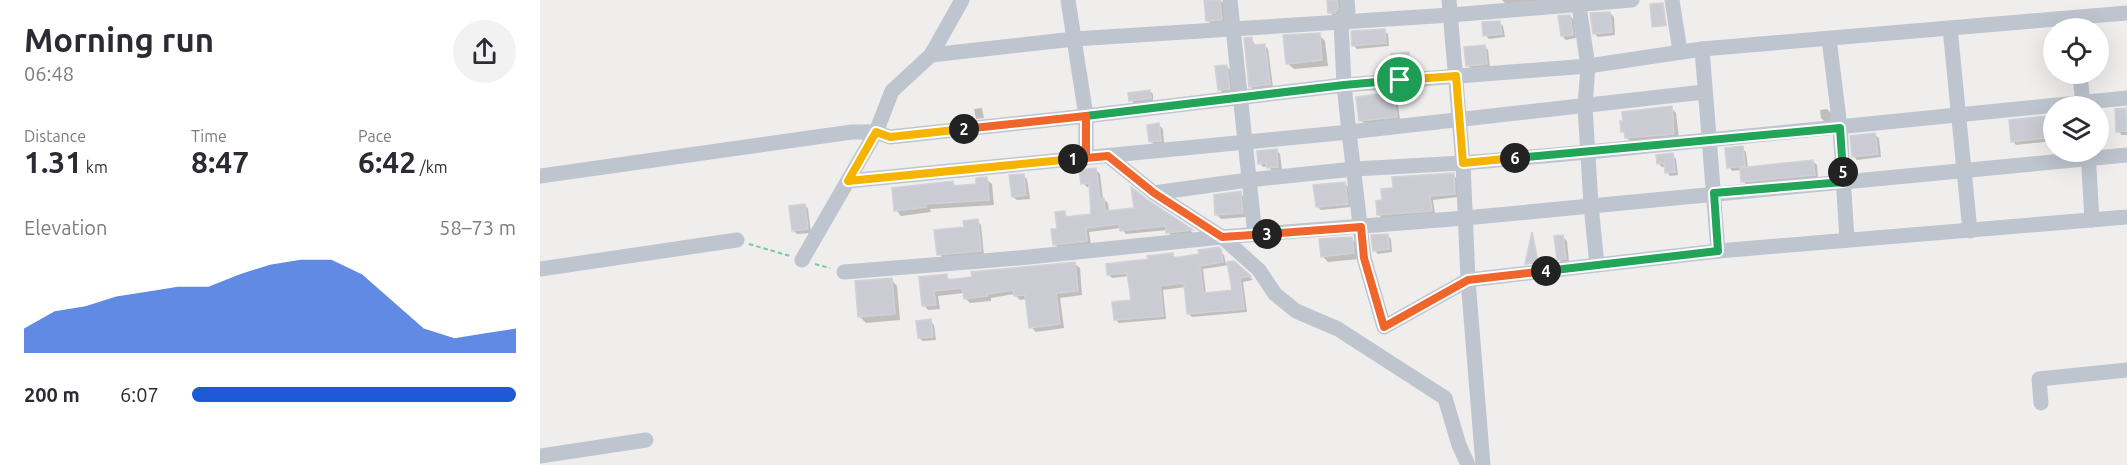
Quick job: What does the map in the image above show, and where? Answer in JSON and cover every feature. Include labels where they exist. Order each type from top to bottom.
[{"type":"street","points":[[802,260],[876,132],[892,91],[931,55],[962,0]]},
{"type":"street","points":[[1068,0],[1086,116],[1086,158]]},
{"type":"street","points":[[1230,0],[1255,235]]},
{"type":"street","points":[[1347,0],[1348,11],[1341,22],[1349,132],[1364,258],[1384,327],[1468,280],[1718,251],[2127,217]]},
{"type":"street","points":[[931,55],[1074,39],[1341,22],[1450,8],[1632,0]]},
{"type":"street","points":[[1672,0],[1680,51]]},
{"type":"street","points":[[1579,2],[1588,66],[1585,106],[1597,265]]},
{"type":"street","points":[[1450,8],[1460,119],[1468,280],[1483,465]]},
{"type":"street","points":[[2101,18],[2127,13]]},
{"type":"street","points":[[540,176],[852,132],[876,132],[890,137],[1344,85],[1588,66],[1680,51],[1950,28],[2043,24]]},
{"type":"street","points":[[1950,28],[1970,231]]},
{"type":"street","points":[[1829,39],[1840,128],[1847,240]]},
{"type":"street","points":[[1702,49],[1718,251]]},
{"type":"street","points":[[848,181],[1349,132],[1704,92]]},
{"type":"street","points":[[2109,100],[2127,98]]},
{"type":"street","points":[[1154,193],[1354,169],[1463,163],[1588,152],[2043,107]]},
{"type":"street","points":[[2109,155],[2127,155]]},
{"type":"street","points":[[1108,156],[1154,193],[1222,237],[1258,270],[1275,294],[1296,311],[1338,328],[1445,398],[1459,445],[1468,465]]},
{"type":"street","points":[[844,272],[1964,172],[2043,161]]},
{"type":"street","points":[[2089,162],[2092,220]]},
{"type":"street","points":[[540,269],[737,240]]},
{"type":"street","points":[[2041,402],[2039,379],[2127,370]]},
{"type":"street","points":[[540,456],[646,440]]},
{"type":"building","points":[[1204,0],[1220,0],[1222,20],[1206,21]]},
{"type":"building","points":[[1327,0],[1337,0],[1338,9],[1335,13],[1328,13]]},
{"type":"building","points":[[1663,3],[1666,25],[1652,27],[1650,4]]},
{"type":"building","points":[[1610,12],[1612,32],[1593,34],[1590,13]]},
{"type":"building","points":[[1570,15],[1573,35],[1561,36],[1558,16]]},
{"type":"building","points":[[1500,21],[1502,34],[1483,36],[1482,22]]},
{"type":"building","points":[[1385,29],[1386,43],[1352,46],[1351,31]]},
{"type":"building","points":[[1320,33],[1322,60],[1286,64],[1283,35]]},
{"type":"building","points":[[1252,37],[1253,45],[1265,44],[1270,84],[1249,87],[1244,38]]},
{"type":"building","points":[[1485,45],[1487,64],[1466,66],[1464,47]]},
{"type":"building","points":[[1409,52],[1411,70],[1394,71],[1391,54]]},
{"type":"building","points":[[1227,65],[1230,89],[1218,90],[1215,66]]},
{"type":"building","points":[[1150,90],[1151,98],[1129,101],[1128,93]]},
{"type":"building","points":[[1393,92],[1397,117],[1359,121],[1356,97]]},
{"type":"building","points":[[1672,106],[1674,134],[1625,138],[1624,131],[1621,132],[1622,112]]},
{"type":"building","points":[[2126,108],[2127,131],[2116,132],[2115,109]]},
{"type":"building","points":[[2043,116],[2043,138],[2011,142],[2009,120]]},
{"type":"building","points":[[1159,123],[1161,141],[1149,142],[1147,125]]},
{"type":"building","points":[[1875,133],[1878,154],[1852,157],[1850,136]]},
{"type":"building","points":[[1743,146],[1745,166],[1727,168],[1725,148]]},
{"type":"building","points":[[1277,149],[1278,167],[1267,168],[1266,163],[1258,164],[1257,151]]},
{"type":"building","points":[[1673,153],[1675,172],[1665,173],[1664,163],[1657,164],[1656,155]]},
{"type":"building","points":[[1813,160],[1815,175],[1741,182],[1740,168]]},
{"type":"building","points":[[1096,168],[1100,198],[1104,198],[1105,211],[1134,208],[1131,187],[1193,230],[1166,233],[1166,226],[1120,231],[1119,224],[1086,228],[1087,241],[1053,245],[1051,229],[1057,229],[1055,212],[1065,211],[1065,217],[1091,214],[1089,183],[1081,184],[1079,170]]},
{"type":"building","points":[[1454,173],[1455,194],[1430,196],[1432,211],[1377,215],[1376,201],[1382,200],[1381,189],[1393,188],[1392,177]]},
{"type":"building","points":[[1024,174],[1026,195],[1012,197],[1009,175]]},
{"type":"building","points":[[987,177],[989,200],[925,204],[926,207],[894,211],[892,188],[953,181],[953,186],[976,184],[976,178]]},
{"type":"building","points":[[1345,182],[1348,204],[1316,207],[1313,185]]},
{"type":"building","points":[[1241,191],[1243,213],[1215,215],[1214,195]]},
{"type":"building","points":[[805,204],[808,229],[792,231],[789,206]]},
{"type":"building","points":[[978,219],[981,251],[937,255],[934,230],[964,227],[963,221]]},
{"type":"building","points":[[1532,232],[1538,262],[1525,264]]},
{"type":"building","points":[[1388,234],[1389,249],[1373,251],[1371,235]]},
{"type":"building","points":[[1563,235],[1566,259],[1557,260],[1554,236]]},
{"type":"building","points":[[1352,237],[1354,253],[1321,257],[1319,239]]},
{"type":"building","points":[[1219,247],[1223,262],[1200,266],[1203,291],[1205,293],[1232,290],[1227,262],[1234,261],[1251,276],[1240,278],[1244,309],[1187,314],[1184,284],[1182,283],[1160,286],[1163,316],[1114,320],[1112,302],[1131,300],[1127,273],[1107,275],[1106,264],[1148,259],[1147,256],[1173,253],[1173,258],[1199,254],[1198,250]]},
{"type":"building","points":[[1075,262],[1078,291],[1056,293],[1060,324],[1029,328],[1025,295],[1014,296],[1013,290],[964,299],[962,288],[934,291],[936,305],[922,306],[919,277],[947,274],[947,280],[972,277],[971,272]]},
{"type":"building","points":[[892,278],[895,314],[858,317],[855,281]]},
{"type":"building","points":[[931,319],[933,337],[918,338],[916,321]]},
{"type":"route","points":[[1400,80],[1086,116],[1086,158],[848,181],[876,132],[890,137],[1086,116],[1086,158],[1108,156],[1154,193],[1222,237],[1361,227],[1364,258],[1384,327],[1468,280],[1718,251],[1714,193],[1843,182],[1840,128],[1463,163],[1456,76],[1400,80]]}]
